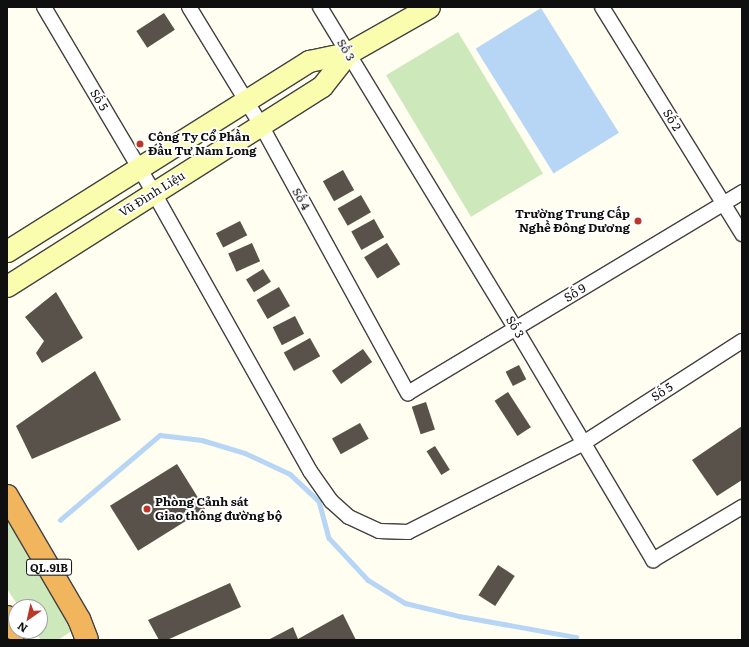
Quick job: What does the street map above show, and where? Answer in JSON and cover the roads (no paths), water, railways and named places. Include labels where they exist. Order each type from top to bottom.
[{"type":"highway","name":"QL.91B","points":[[7,496],[79,619],[88,640]]},
{"type":"street","name":"Số 5","points":[[44,7],[154,193],[310,471],[331,501],[349,517],[379,531],[408,532],[582,444],[742,341]]},
{"type":"street","name":"Số 4","points":[[189,7],[261,125],[408,393]]},
{"type":"street","name":"Số 3","points":[[320,7],[516,329],[582,444],[653,560],[742,507]]},
{"type":"street","name":"Vũ Đình Liệu","points":[[7,251],[309,61],[348,53],[429,7]]},
{"type":"street","name":"Số 2","points":[[602,7],[742,234]]},
{"type":"street","name":"Vũ Đình Liệu","points":[[7,286],[322,86],[348,53]]},
{"type":"street","name":"Số 9","points":[[408,393],[742,192]]},
{"type":"water","points":[[541,8],[619,133],[554,173],[476,49]]},
{"type":"waterway","points":[[60,520],[160,435],[202,440],[245,453],[290,474],[319,501],[329,538],[368,580],[405,603],[459,616],[576,637],[577,640]]},
{"type":"place","name":"Công Ty Cổ Phần Đầu Tư Nam Long","points":[[140,144]]},
{"type":"place","name":"Trường Trung Cấp Nghề Đông Dương","points":[[638,221]]},
{"type":"place","name":"Phòng Cảnh sát Giao thông đường bộ","points":[[147,509]]}]
